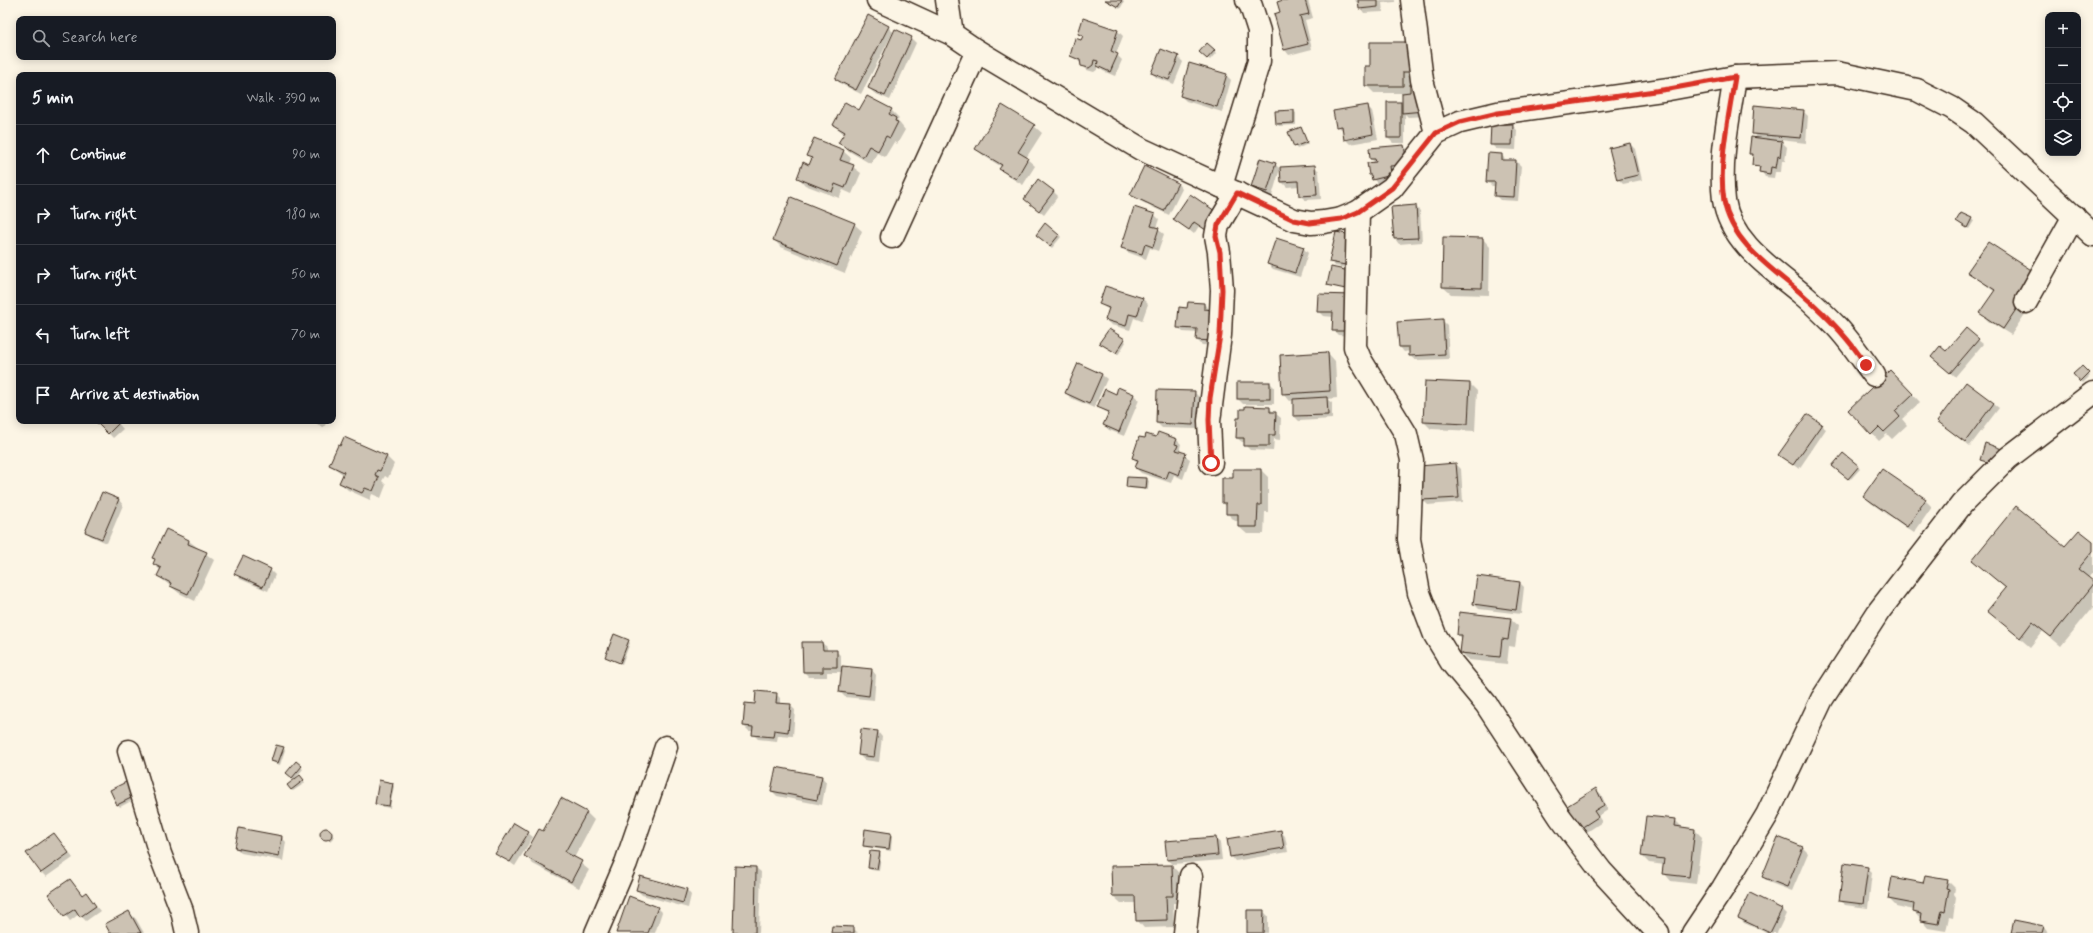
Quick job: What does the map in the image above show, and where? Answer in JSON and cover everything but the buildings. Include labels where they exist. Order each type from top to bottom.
[{"type":"street","points":[[878,0],[952,34],[977,51],[1141,149],[1294,220],[1305,222],[1324,222],[1341,219],[1358,212],[1392,188],[1436,133],[1460,122],[1498,113],[1669,89],[1735,77],[1837,73],[1917,90],[1952,108],[1974,123],[2054,200],[2074,216],[2093,236]]},
{"type":"street","points":[[947,0],[952,34]]},
{"type":"street","points":[[1211,463],[1209,420],[1210,398],[1220,335],[1222,290],[1220,252],[1216,236],[1229,189],[1259,61],[1259,31],[1251,6],[1247,0]]},
{"type":"street","points":[[1412,0],[1422,80],[1436,133]]},
{"type":"street","points":[[892,237],[977,51]]},
{"type":"street","points":[[1735,77],[1724,157],[1724,201],[1737,233],[1750,249],[1836,327],[1853,345],[1874,375]]},
{"type":"street","points":[[1358,212],[1355,348],[1360,359],[1406,434],[1410,447],[1412,460],[1409,539],[1419,594],[1435,635],[1452,663],[1486,704],[1560,817],[1601,871],[1658,933]]},
{"type":"street","points":[[2026,302],[2074,216]]},
{"type":"street","points":[[1692,933],[1723,888],[1767,814],[1822,699],[1879,612],[1962,504],[2008,458],[2093,393]]},
{"type":"street","points":[[596,933],[626,863],[666,747]]},
{"type":"street","points":[[129,751],[160,854],[182,911],[187,933]]},
{"type":"street","points":[[1185,933],[1191,876]]},
{"type":"route","points":[[1211,463],[1209,420],[1210,398],[1220,335],[1222,290],[1220,252],[1216,236],[1218,225],[1222,216],[1237,193],[1294,220],[1310,223],[1341,219],[1358,212],[1392,188],[1436,133],[1460,122],[1498,113],[1669,89],[1735,77],[1727,122],[1724,157],[1724,201],[1737,233],[1764,263],[1803,295],[1836,327],[1853,345],[1866,365]]}]
